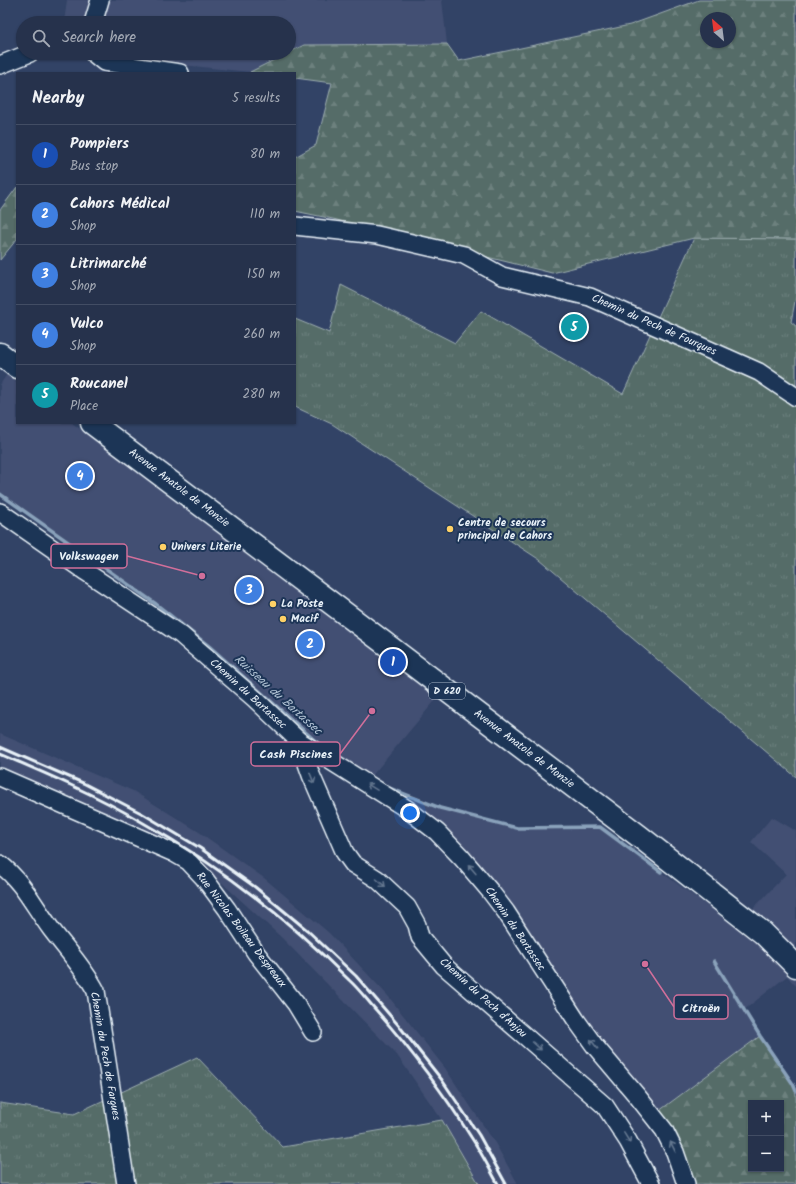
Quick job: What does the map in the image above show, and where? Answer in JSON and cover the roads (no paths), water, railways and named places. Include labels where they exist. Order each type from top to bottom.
[{"type":"main road","points":[[0,354],[16,366]]},
{"type":"main road","name":"Avenue Anatole de Monzie","points":[[93,424],[379,639],[763,932],[796,966]]},
{"type":"street","points":[[95,16],[100,0]]},
{"type":"street","points":[[0,66],[16,59]]},
{"type":"street","points":[[102,60],[104,62],[173,72]]},
{"type":"street","name":"Chemin du Pech de Fourques","points":[[296,226],[377,235],[464,255],[502,276],[590,297],[759,372],[796,397]]},
{"type":"street","name":"Chemin du Bartassec","points":[[0,512],[86,572],[181,635],[256,699],[299,741],[407,809],[437,832],[462,858],[506,912],[576,1020],[594,1045],[664,1130],[675,1152],[686,1184]]},
{"type":"street","name":"Chemin du Pech d'Anjou","points":[[299,741],[314,782],[345,853],[353,864],[377,879],[407,907],[417,925],[420,937],[444,966],[605,1106],[628,1141],[650,1184]]},
{"type":"street","name":"Rue Nicolas Boileau Despreaux","points":[[0,777],[174,853],[188,861],[204,878],[228,909],[256,953],[296,1004],[313,1032]]},
{"type":"street","name":"Chemin du Pech de Fargues","points":[[0,864],[24,888],[50,927],[88,977],[96,991],[126,1184]]},
{"type":"waterway","name":"Ruisseau du Bartassec","points":[[0,494],[156,604],[209,646],[321,746]]},
{"type":"waterway","name":"Ruisseau du Bartassec","points":[[389,788],[440,808],[517,828],[600,827],[661,872]]},
{"type":"waterway","name":"Ruisseau du Bartassec","points":[[714,961],[796,1091]]},
{"type":"railway","points":[[0,747],[83,783],[143,814],[200,848],[255,887],[307,930],[356,976],[400,1027],[442,1080],[479,1135],[506,1184]]},
{"type":"railway","points":[[0,754],[89,794],[123,811],[169,838],[250,893],[301,935],[356,987],[414,1056],[460,1120],[498,1184]]},
{"type":"place","name":"Roucanel","points":[[574,327]]},
{"type":"place","name":"Vulco","points":[[80,476]]},
{"type":"place","name":"Centre de secours principal de Cahors","points":[[450,529]]},
{"type":"place","name":"Univers Literie","points":[[163,547]]},
{"type":"place","name":"Volkswagen","points":[[202,576]]},
{"type":"place","name":"Litrimarché","points":[[249,590]]},
{"type":"place","name":"La Poste","points":[[273,604]]},
{"type":"place","name":"Macif","points":[[283,619]]},
{"type":"place","name":"Cahors Médical","points":[[310,644]]},
{"type":"place","name":"Pompiers","points":[[393,662]]},
{"type":"place","name":"Cash Piscines","points":[[372,711]]},
{"type":"place","name":"Citroën","points":[[645,964]]}]
